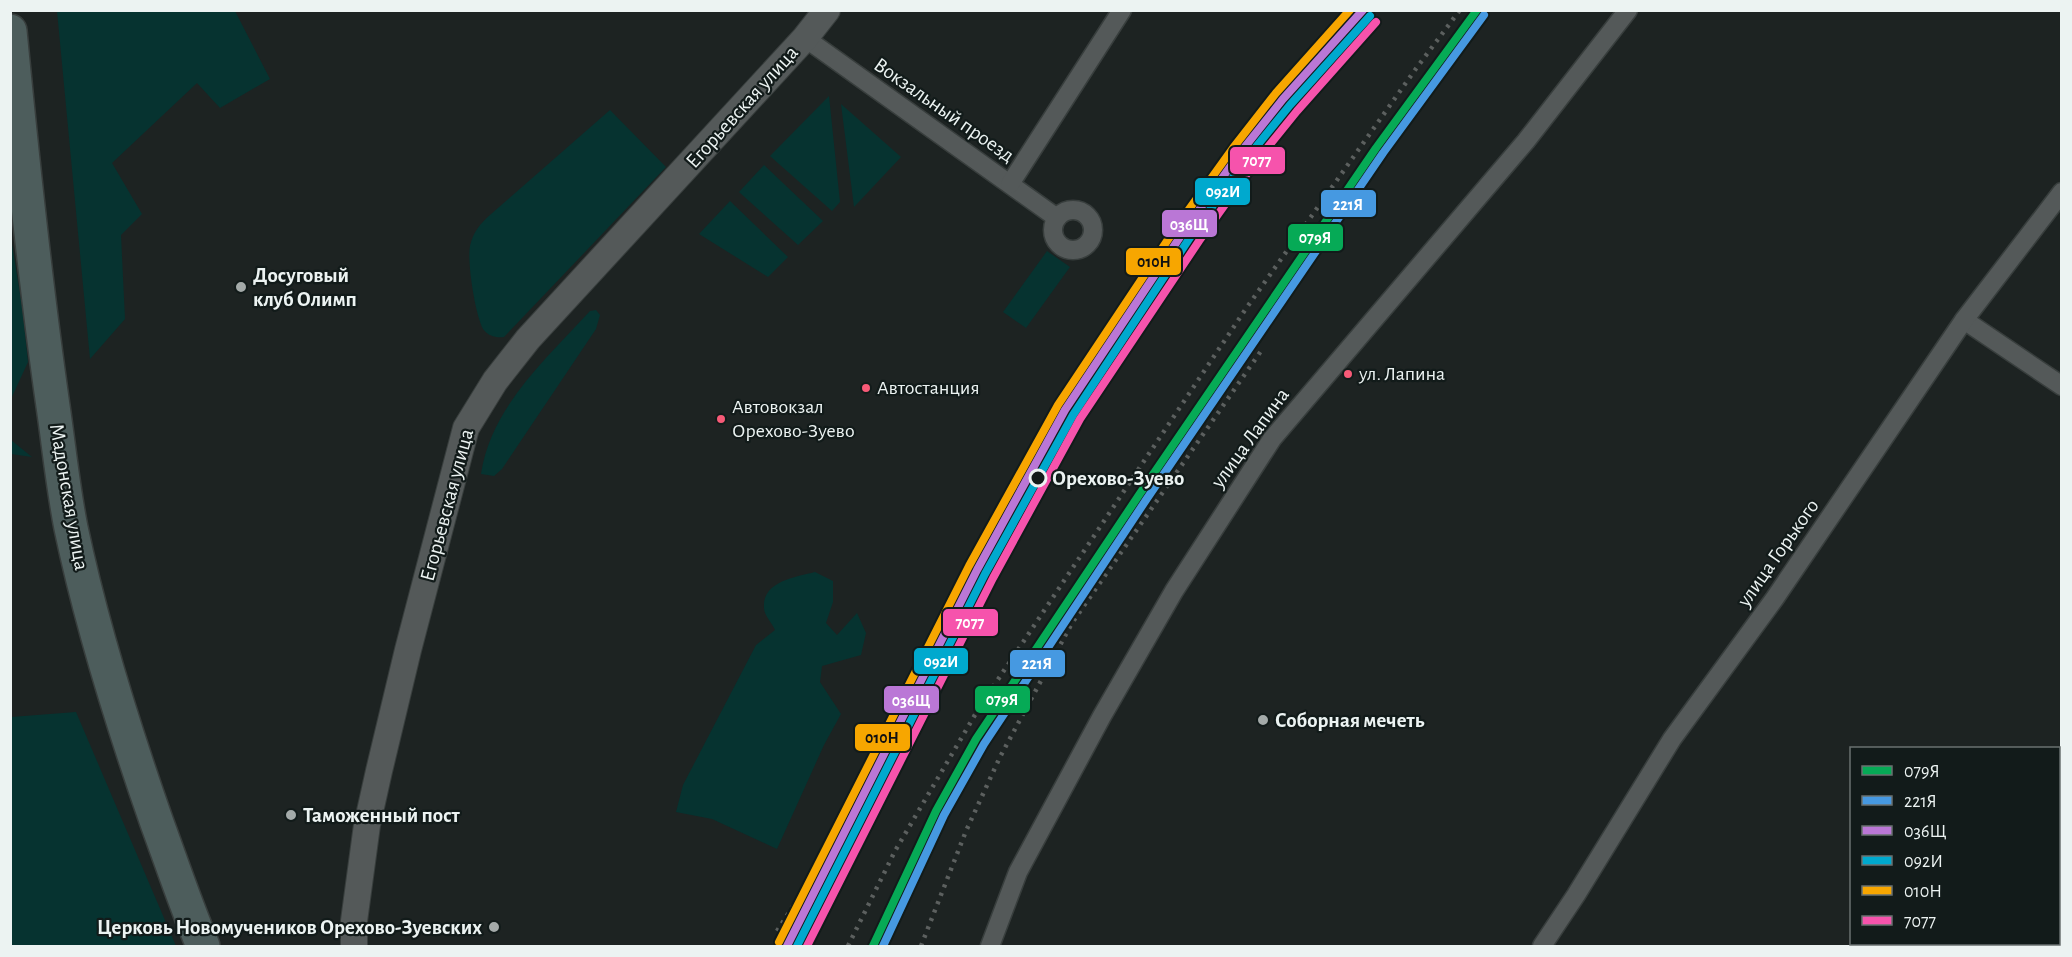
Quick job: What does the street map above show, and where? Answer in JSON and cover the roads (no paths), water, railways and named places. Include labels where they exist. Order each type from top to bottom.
[{"type":"highway","name":"Мадонская улица","points":[[10,31],[40,321],[71,525],[88,603],[110,681],[147,795],[203,946]]},
{"type":"main road","name":"Егорьевская улица","points":[[354,946],[354,921],[368,825],[379,771],[466,428],[495,381],[528,339],[805,38],[827,10]]},
{"type":"street","points":[[1010,184],[1122,10]]},
{"type":"street","name":"улица Лапина","points":[[990,946],[1018,872],[1102,716],[1174,591],[1272,439],[1526,141],[1628,10]]},
{"type":"street","name":"Вокзальный проезд","points":[[805,38],[1057,218]]},
{"type":"street","name":"улица Горького","points":[[1542,946],[1576,896],[1672,739],[1775,598],[1964,320],[2061,192]]},
{"type":"street","points":[[1964,320],[2061,386]]},
{"type":"railway","points":[[848,946],[895,851],[979,708],[1245,310],[1460,10]]},
{"type":"railway","points":[[921,946],[966,831],[1000,757],[1072,623],[1261,351]]},
{"type":"railway","points":[[777,931],[852,815]]},
{"type":"place","name":"Досуговый клуб Олимп","points":[[241,287]]},
{"type":"place","name":"ул. Лапина","points":[[1348,374]]},
{"type":"place","name":"Автостанция","points":[[866,388]]},
{"type":"place","name":"Автовокзал Орехово-Зуево","points":[[721,419]]},
{"type":"place","name":"Орехово-Зуево","points":[[1038,478]]},
{"type":"place","name":"Соборная мечеть","points":[[1263,720]]},
{"type":"place","name":"Таможенный пост","points":[[291,815]]},
{"type":"place","name":"Церковь Новомучеников Орехово-Зуевских","points":[[494,927]]}]
